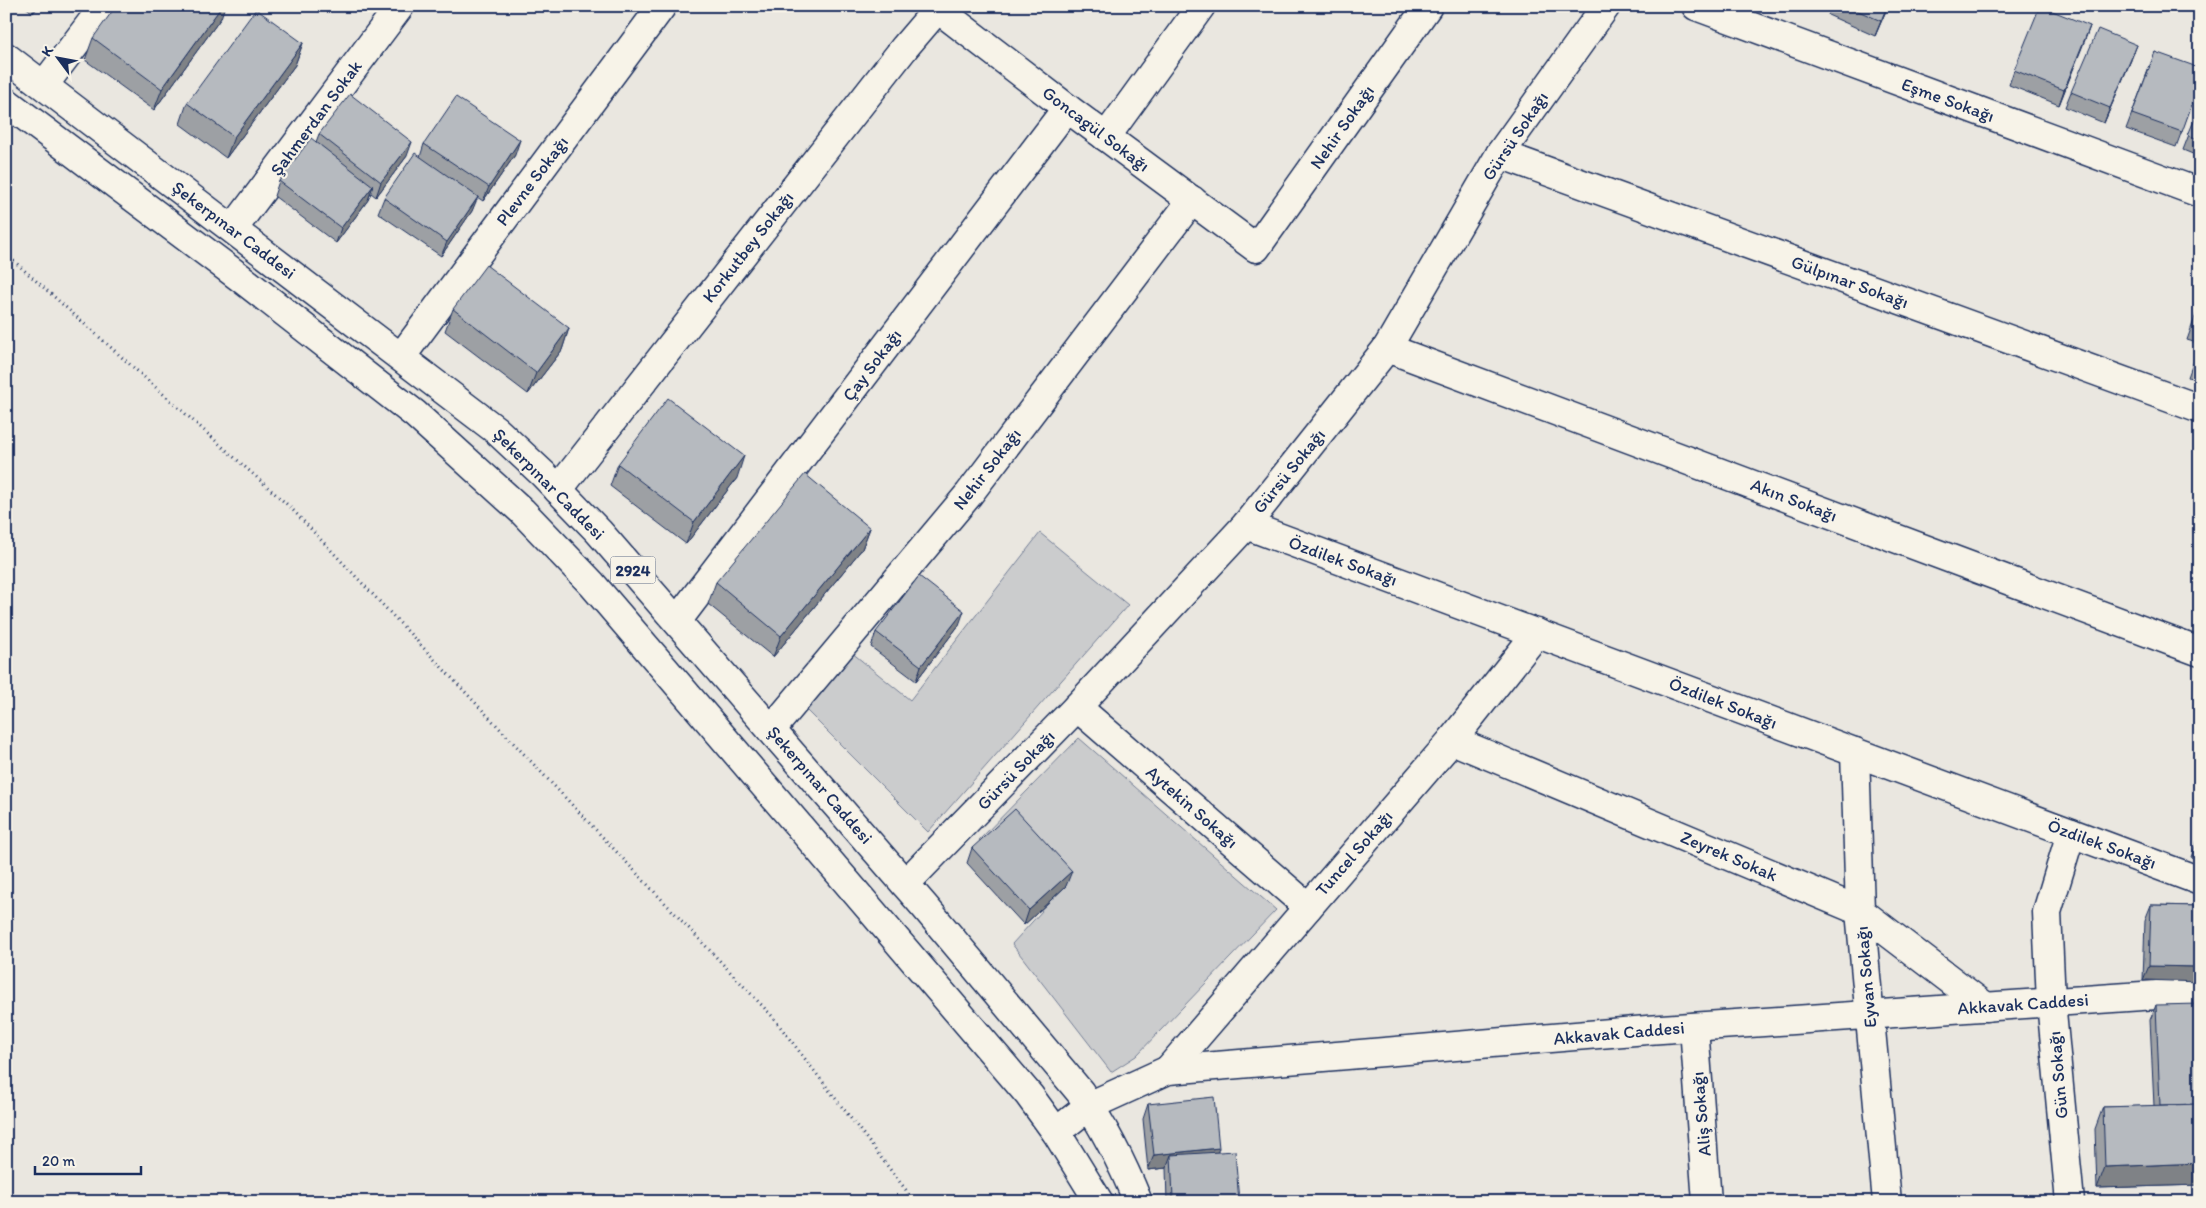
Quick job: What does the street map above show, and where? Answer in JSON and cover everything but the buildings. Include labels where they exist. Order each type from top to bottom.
[{"type":"street","points":[[44,85],[104,6]]},
{"type":"street","name":"Şahmerdan Sokak","points":[[232,229],[400,6]]},
{"type":"street","name":"Plevne Sokağı","points":[[401,357],[662,6]]},
{"type":"street","points":[[1106,137],[1201,6]]},
{"type":"street","name":"Nehir Sokağı","points":[[1256,248],[1428,6]]},
{"type":"street","name":"Gürsü Sokağı","points":[[905,884],[1077,707],[1246,525],[1388,348],[1500,154],[1606,6]]},
{"type":"street","name":"Eşme Sokağı","points":[[1696,6],[2200,193]]},
{"type":"street","name":"Goncagül Sokağı","points":[[939,7],[1067,108],[1256,248]]},
{"type":"street","name":"Korkutbey Sokağı","points":[[558,490],[905,47],[939,7]]},
{"type":"street","name":"Şekerpınar Caddesi","points":[[6,57],[496,430],[558,490],[599,532],[905,884],[1074,1084],[1103,1126],[1121,1160],[1138,1202]]},
{"type":"street","name":"Şekerpınar Caddesi","points":[[6,102],[242,280],[415,414],[522,511],[592,584],[1029,1095],[1056,1132],[1099,1202]]},
{"type":"street","name":"Çay Sokağı","points":[[677,622],[1067,108]]},
{"type":"street","name":"Gülpınar Sokağı","points":[[1500,154],[2200,409]]},
{"type":"street","name":"Nehir Sokağı","points":[[771,730],[969,494],[1192,200]]},
{"type":"street","name":"Akın Sokağı","points":[[1388,348],[2200,652]]},
{"type":"street","name":"Özdilek Sokağı","points":[[1246,525],[2200,881]]},
{"type":"street","name":"Tuncel Sokağı","points":[[1168,1070],[1452,740],[1537,633]]},
{"type":"street","name":"Aytekin Sokağı","points":[[1077,707],[1308,907]]},
{"type":"street","name":"Zeyrek Sokak","points":[[1452,740],[1860,911],[1986,1007]]},
{"type":"street","name":"Eyvan Sokağı","points":[[1854,752],[1860,911],[1887,1202]]},
{"type":"street","name":"Gün Sokağı","points":[[2070,1202],[2051,1002],[2047,912],[2071,832]]},
{"type":"street","name":"Akkavak Caddesi","points":[[1056,1132],[1089,1106],[1168,1070],[1694,1027],[2200,992]]},
{"type":"street","name":"Aliş Sokağı","points":[[1694,1027],[1707,1202]]},
{"type":"path","points":[[6,254],[297,514],[772,1016],[906,1190],[912,1202]]},
{"type":"shaded area","points":[[1040,533],[1128,605],[928,832],[804,708],[851,652],[910,700]]},
{"type":"shaded area","points":[[1079,738],[1276,910],[1136,1056],[1111,1072],[1012,944],[1042,911],[979,840]]}]
